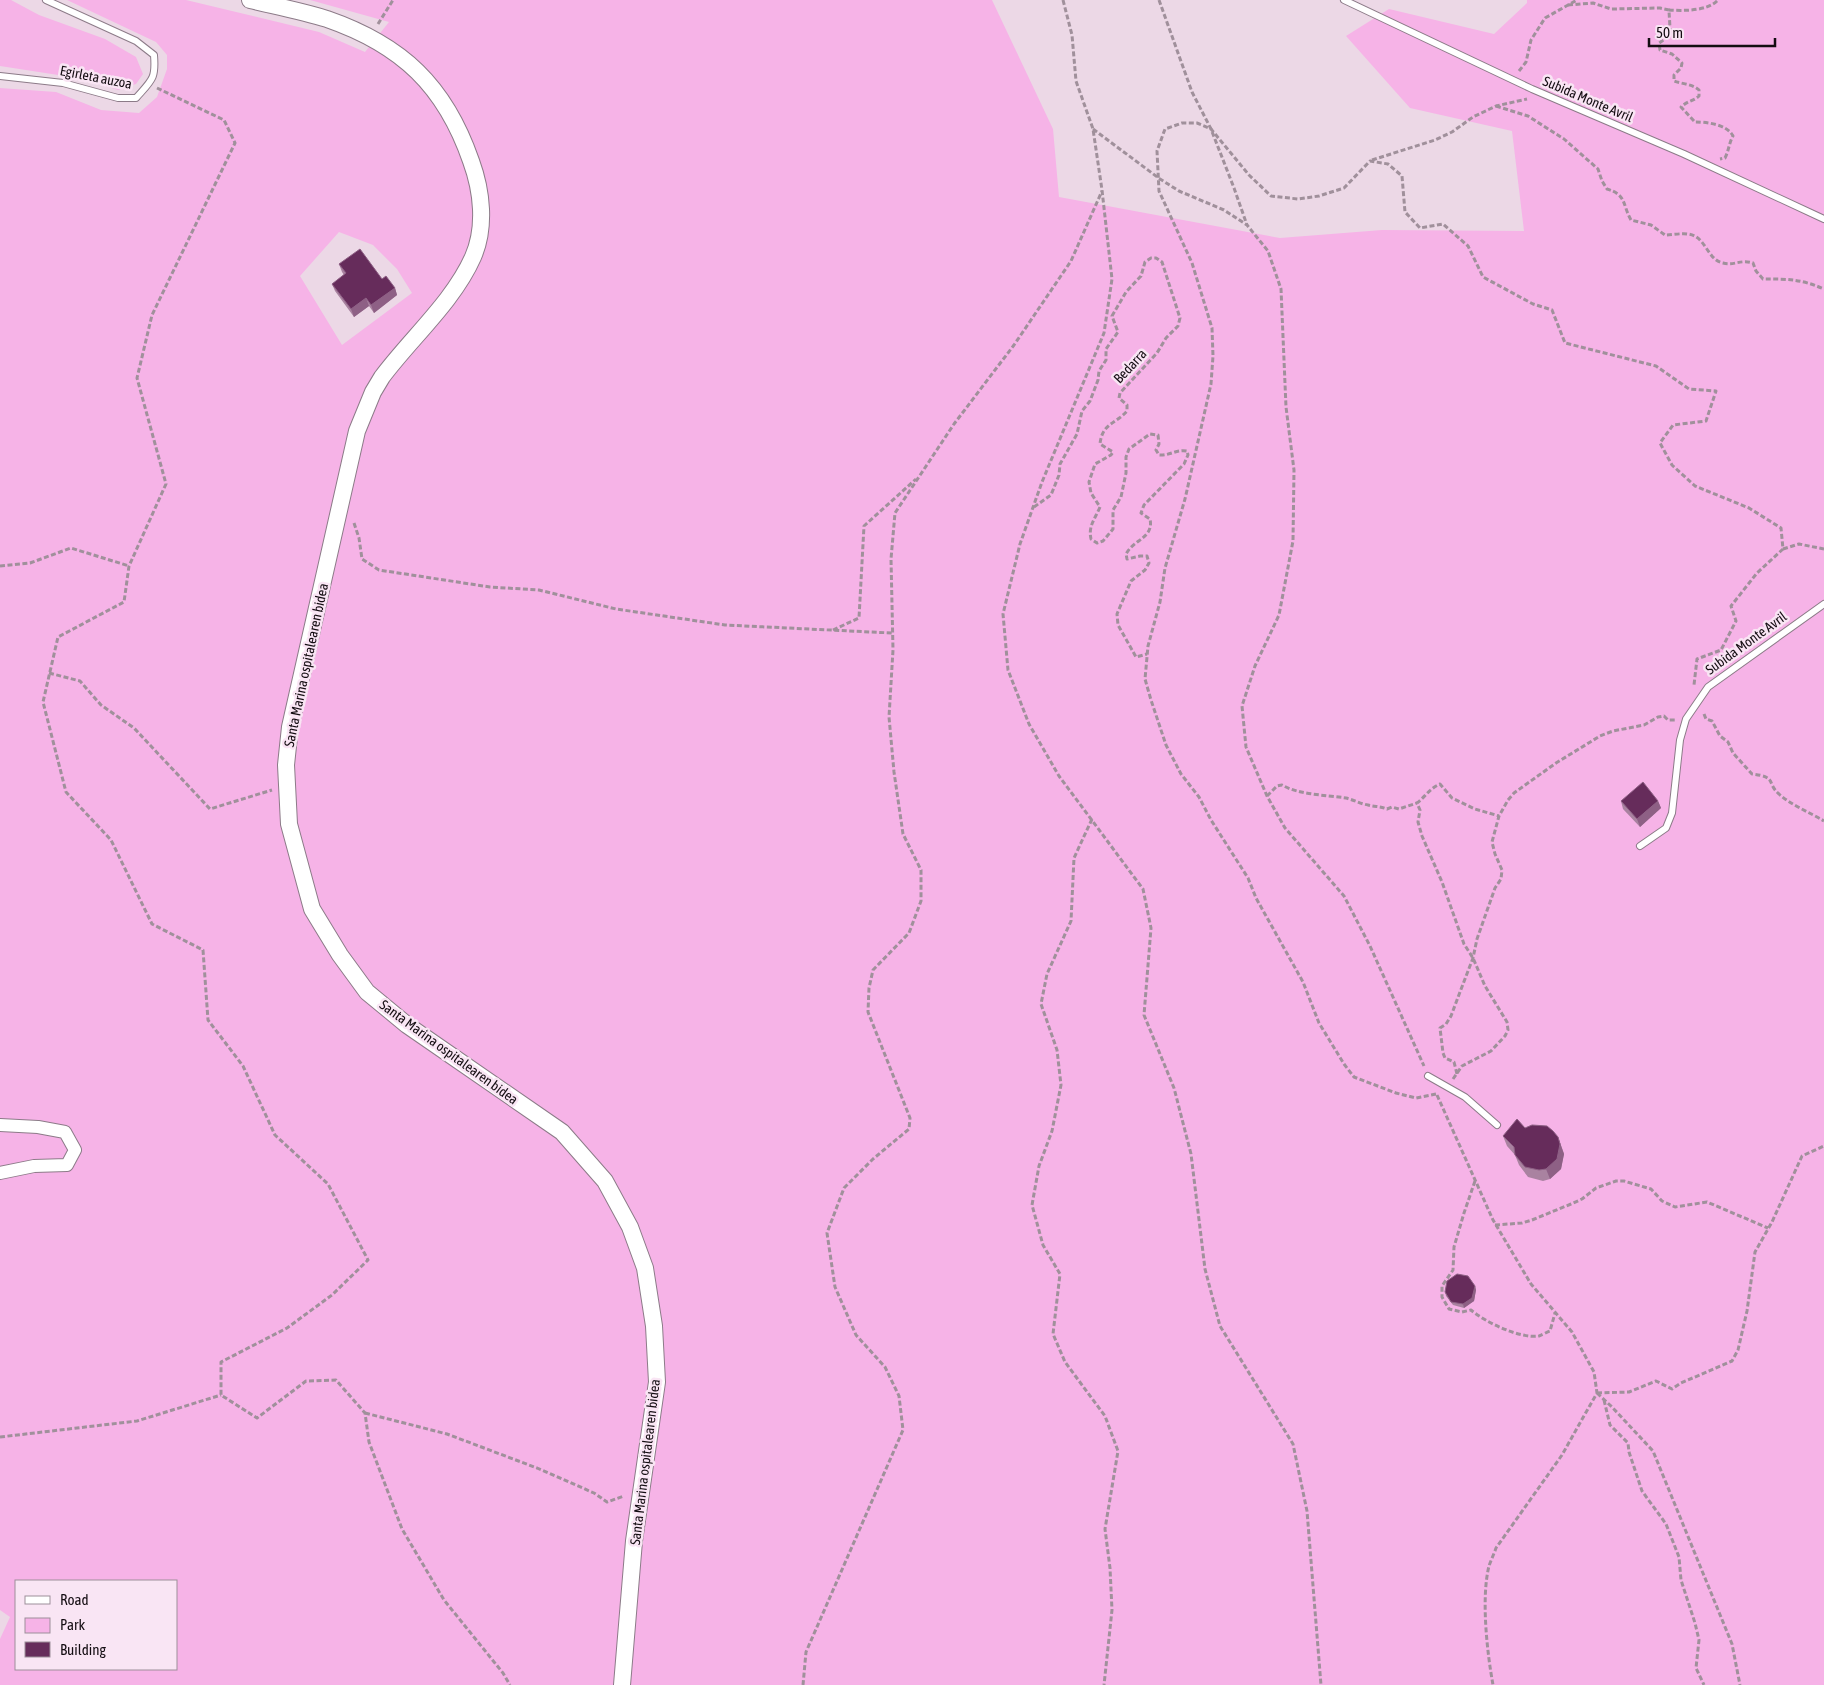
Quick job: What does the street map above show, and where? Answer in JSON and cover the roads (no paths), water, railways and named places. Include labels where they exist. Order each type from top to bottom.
[{"type":"street","name":"Santa Marina ospitalearen bidea","points":[[250,0],[325,18],[370,37],[392,50],[422,75],[440,97],[464,140],[477,177],[481,222],[473,256],[455,289],[382,377],[373,392],[357,431],[290,726],[286,765],[289,824],[312,909],[340,955],[367,992],[407,1025],[562,1132],[606,1181],[630,1227],[645,1268],[654,1326],[657,1382],[628,1594],[622,1685]]},
{"type":"street","points":[[0,1125],[38,1126],[66,1132],[75,1150],[67,1165],[34,1166],[0,1173]]},
{"type":"lane","name":"Egirleta auzoa","points":[[0,76],[63,82],[118,98],[136,98],[149,84],[155,73],[154,55],[136,41],[46,0]]},
{"type":"lane","name":"Subida Monte Avril","points":[[1344,0],[1512,79],[1710,166],[1824,219]]},
{"type":"lane","name":"Subida Monte Avril","points":[[1640,846],[1666,828],[1672,813],[1680,740],[1686,719],[1708,687],[1824,604]]},
{"type":"lane","points":[[1428,1076],[1465,1097],[1498,1126]]}]
